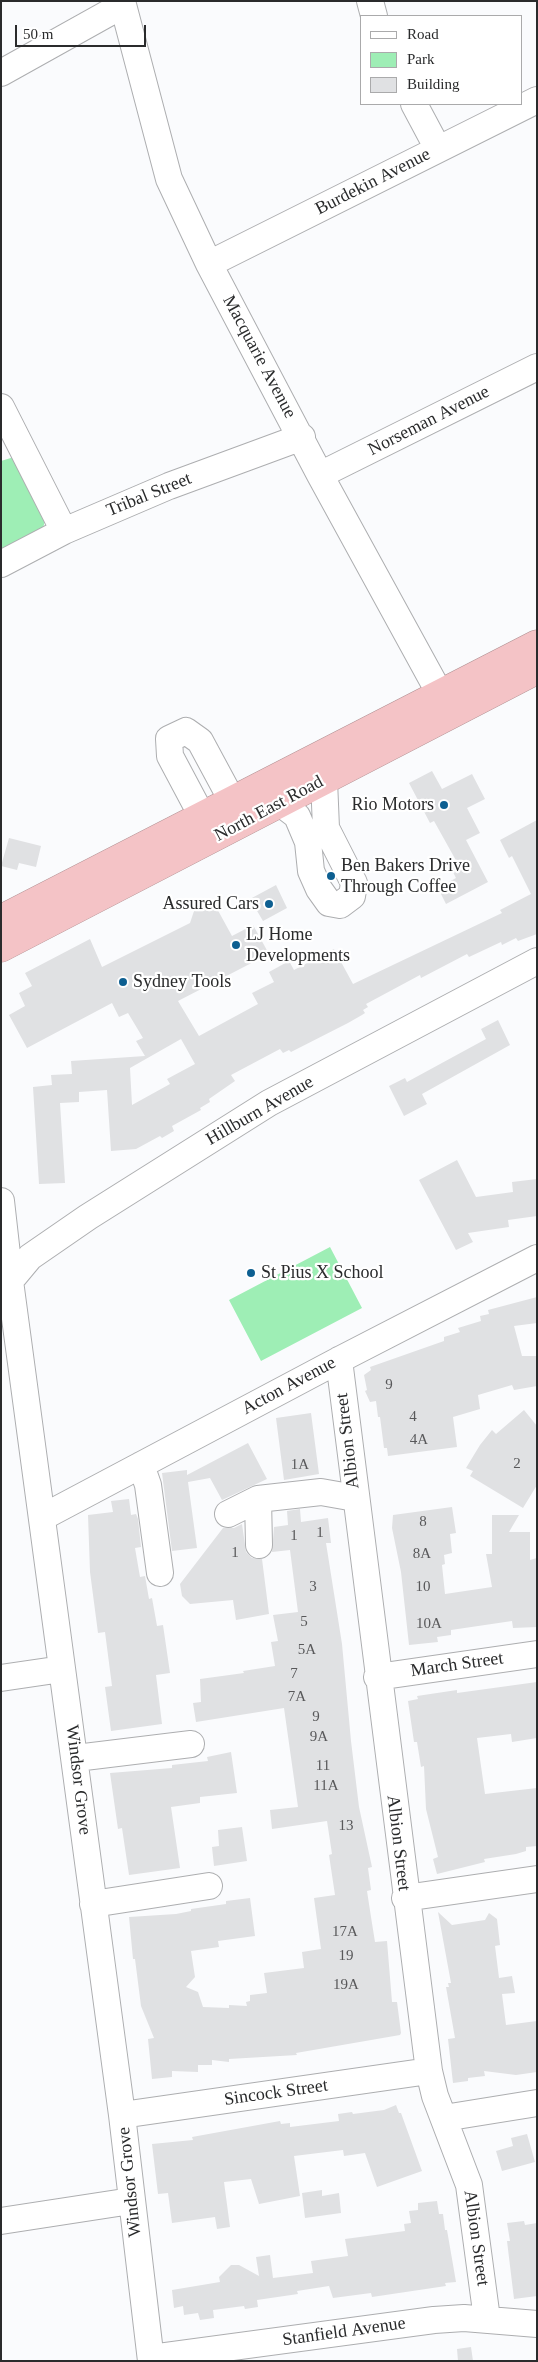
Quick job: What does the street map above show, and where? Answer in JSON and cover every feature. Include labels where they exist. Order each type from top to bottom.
[{"type":"highway","name":"North East Road","points":[[237,812],[280,803],[324,780],[537,644]]},
{"type":"highway","name":"North East Road","points":[[4,932],[445,704],[537,670]]},
{"type":"street","points":[[370,1],[374,15]]},
{"type":"street","points":[[1,73],[122,3]]},
{"type":"street","name":"Macquarie Avenue","points":[[122,3],[169,179],[209,264],[302,437],[320,476],[445,704]]},
{"type":"street","name":"Burdekin Avenue","points":[[209,264],[537,100]]},
{"type":"street","points":[[415,105],[438,149]]},
{"type":"street","name":"Norseman Avenue","points":[[320,476],[537,367]]},
{"type":"street","points":[[1,407],[64,531]]},
{"type":"street","name":"Tribal Street","points":[[1,564],[64,531],[169,486],[302,437]]},
{"type":"street","points":[[208,827],[170,756],[169,739],[186,731],[200,742],[237,812]]},
{"type":"street","points":[[280,803],[297,816],[308,842],[311,871],[319,889],[329,903],[340,905],[352,896],[354,883],[326,828],[324,780]]},
{"type":"street","name":"Hillburn Avenue","points":[[6,1284],[30,1257],[37,1252],[88,1217],[269,1103],[537,961]]},
{"type":"street","name":"Windsor Grove","points":[[1,1200],[6,1284],[43,1517],[62,1669],[76,1758],[151,2359]]},
{"type":"street","name":"Acton Avenue","points":[[43,1517],[339,1360],[537,1258]]},
{"type":"street","name":"Albion Street","points":[[339,1360],[377,1677],[429,2071],[435,2096],[469,2186],[487,2319]]},
{"type":"street","points":[[141,1465],[148,1485],[160,1573]]},
{"type":"street","points":[[228,1514],[258,1499],[321,1492],[356,1498]]},
{"type":"street","points":[[258,1499],[259,1545]]},
{"type":"street","name":"March Street","points":[[377,1677],[537,1654]]},
{"type":"street","points":[[1,1678],[62,1669]]},
{"type":"street","points":[[76,1758],[191,1744]]},
{"type":"street","points":[[406,1898],[537,1879]]},
{"type":"street","points":[[93,1904],[209,1886]]},
{"type":"street","name":"Sincock Street","points":[[122,2115],[429,2071]]},
{"type":"street","points":[[444,2118],[537,2103]]},
{"type":"street","points":[[1,2220],[131,2201]]},
{"type":"street","name":"Stanfield Avenue","points":[[151,2359],[434,2320],[464,2318],[537,2324]]},
{"type":"green space","points":[[14,457],[46,517],[42,532],[1,553],[1,461]]},
{"type":"green space","points":[[330,1247],[362,1308],[261,1361],[229,1300]]},
{"type":"building","points":[[432,771],[442,789],[472,774],[485,799],[467,808],[480,833],[466,840],[488,882],[446,904],[438,888],[456,878],[451,868],[458,864],[434,821],[430,823],[409,783]]},
{"type":"building","points":[[537,820],[537,934],[518,941],[516,938],[502,945],[501,942],[469,957],[467,954],[421,978],[420,975],[366,1004],[368,1007],[363,1010],[365,1013],[348,1023],[291,1052],[289,1050],[283,1053],[280,1049],[231,1075],[235,1081],[209,1099],[210,1102],[200,1108],[201,1110],[172,1126],[174,1131],[136,1149],[111,1151],[107,1090],[79,1092],[79,1102],[60,1103],[65,1183],[39,1184],[33,1087],[52,1085],[51,1075],[72,1074],[71,1061],[145,1056],[136,1041],[143,1038],[128,1013],[119,1017],[112,1003],[27,1048],[9,1015],[25,1006],[19,993],[32,986],[25,973],[90,939],[102,967],[190,923],[195,908],[205,903],[215,905],[232,936],[253,925],[269,954],[178,1001],[199,1036],[258,1004],[252,993],[274,982],[269,972],[289,961],[294,970],[334,949],[353,984],[502,913],[500,910],[531,894],[512,856],[509,858],[500,840]],"holes":[[[181,1039],[195,1064],[167,1079],[170,1084],[132,1105],[130,1068]]]},
{"type":"building","points":[[9,838],[41,846],[36,867],[19,863],[17,870],[1,866]]},
{"type":"building","name":"Assured Cars","points":[[276,885],[287,908],[263,921],[250,899]]},
{"type":"building","points":[[498,1020],[510,1045],[422,1094],[427,1104],[404,1116],[389,1086],[405,1078],[407,1082],[486,1039],[481,1029]]},
{"type":"building","points":[[457,1160],[476,1197],[513,1192],[512,1182],[537,1179],[537,1216],[508,1220],[509,1227],[468,1233],[473,1242],[456,1250],[419,1180]]},
{"type":"building","points":[[537,1297],[537,1323],[514,1326],[522,1356],[536,1356],[537,1386],[514,1390],[512,1385],[478,1395],[480,1409],[453,1417],[457,1447],[388,1456],[387,1448],[384,1448],[376,1401],[370,1402],[365,1391],[367,1390],[364,1375],[371,1370],[370,1367],[444,1341],[444,1337],[460,1332],[458,1328],[481,1321],[480,1316],[489,1314],[488,1310]]},
{"type":"building","points":[[524,1410],[537,1426],[537,1485],[523,1508],[470,1476],[473,1471],[466,1468],[492,1430],[496,1434]]},
{"type":"building","points":[[311,1413],[319,1474],[284,1480],[276,1418]]},
{"type":"building","points":[[248,1443],[267,1479],[222,1500],[210,1478],[188,1482],[197,1548],[172,1551],[162,1473],[187,1470],[187,1475]]},
{"type":"building","points":[[129,1499],[131,1515],[136,1514],[138,1519],[141,1547],[135,1548],[140,1577],[145,1576],[149,1599],[152,1598],[157,1626],[163,1625],[170,1673],[156,1675],[162,1724],[111,1731],[105,1687],[112,1686],[105,1632],[98,1633],[90,1572],[88,1515],[113,1512],[111,1501]]},
{"type":"building","points":[[452,1507],[456,1533],[450,1534],[452,1553],[444,1555],[445,1564],[442,1565],[445,1594],[492,1587],[486,1554],[492,1554],[492,1515],[519,1515],[509,1532],[530,1532],[530,1560],[537,1558],[537,1627],[513,1628],[512,1621],[451,1630],[451,1635],[437,1637],[438,1642],[409,1645],[401,1572],[392,1528],[393,1515]]},
{"type":"building","points":[[300,1509],[301,1522],[328,1518],[331,1543],[326,1543],[342,1644],[359,1807],[372,1867],[368,1868],[371,1890],[367,1891],[375,1942],[387,1941],[392,2002],[397,2002],[401,2033],[400,2035],[296,2053],[297,2055],[229,2059],[229,2062],[212,2060],[212,2065],[198,2065],[198,2072],[172,2071],[172,2077],[152,2079],[148,2039],[154,2038],[141,2006],[135,1959],[133,1959],[129,1917],[176,1914],[191,1911],[191,1909],[226,1904],[226,1901],[250,1898],[255,1936],[218,1941],[219,1947],[191,1951],[195,1977],[186,1987],[198,1992],[203,2007],[229,2008],[229,2005],[247,2006],[246,2002],[250,2001],[250,1995],[267,1993],[264,1973],[304,1968],[302,1952],[321,1949],[314,1898],[335,1895],[329,1855],[332,1854],[327,1821],[272,1829],[270,1810],[298,1807],[284,1708],[196,1722],[193,1703],[201,1702],[200,1679],[244,1673],[243,1671],[275,1666],[271,1642],[278,1641],[273,1615],[298,1612],[290,1550],[272,1552],[274,1527],[288,1525],[287,1511]]},
{"type":"building","points":[[242,1524],[246,1552],[252,1558],[262,1559],[269,1614],[236,1620],[233,1600],[190,1604],[182,1596],[180,1584],[223,1528],[234,1528]]},
{"type":"building","points":[[537,1682],[537,1738],[512,1742],[511,1734],[477,1738],[485,1794],[537,1788],[537,1846],[526,1847],[526,1851],[516,1854],[484,1859],[485,1862],[437,1874],[433,1859],[438,1857],[426,1809],[424,1766],[421,1767],[417,1742],[414,1742],[408,1701],[418,1699],[417,1696],[457,1690],[457,1693]]},
{"type":"building","points":[[231,1752],[237,1793],[200,1797],[200,1803],[171,1807],[180,1868],[129,1875],[122,1828],[118,1829],[110,1773],[172,1768],[172,1765],[208,1761],[207,1757]]},
{"type":"building","points":[[242,1827],[247,1861],[214,1866],[212,1847],[219,1846],[218,1830]]},
{"type":"building","points":[[438,1912],[452,1925],[485,1920],[489,1913],[497,1919],[500,1945],[495,1946],[499,1978],[512,1976],[515,1993],[502,1994],[506,2025],[537,2021],[537,2072],[516,2075],[484,2071],[485,2076],[468,2078],[468,2081],[453,2083],[448,2039],[455,2038],[446,1987],[449,1987],[448,1983],[451,1983]]},
{"type":"building","points":[[396,2105],[399,2113],[401,2113],[422,2171],[377,2187],[365,2153],[344,2156],[343,2150],[294,2156],[300,2196],[259,2204],[251,2179],[224,2182],[230,2227],[217,2229],[215,2217],[172,2223],[168,2193],[158,2194],[152,2144],[193,2140],[192,2137],[280,2121],[281,2124],[290,2123],[290,2127],[339,2121],[338,2114],[384,2110]]},
{"type":"building","points":[[527,2134],[535,2162],[502,2171],[496,2151],[513,2146],[511,2138]]},
{"type":"building","points":[[322,2190],[322,2196],[339,2193],[341,2213],[305,2218],[302,2193]]},
{"type":"building","points":[[437,2201],[439,2214],[443,2214],[445,2230],[447,2230],[456,2282],[445,2283],[446,2286],[372,2297],[371,2293],[333,2298],[329,2286],[297,2291],[298,2294],[257,2300],[258,2307],[245,2309],[244,2306],[213,2310],[214,2318],[200,2320],[198,2313],[184,2315],[183,2306],[174,2308],[172,2290],[220,2282],[219,2277],[231,2265],[239,2265],[259,2276],[256,2257],[270,2255],[273,2278],[313,2273],[311,2261],[348,2256],[345,2239],[405,2231],[404,2224],[411,2223],[409,2211],[418,2210],[418,2203]]},
{"type":"building","points":[[524,2221],[525,2225],[537,2223],[537,2296],[514,2299],[507,2241],[510,2241],[507,2223]]},
{"type":"building","points":[[471,2347],[473,2361],[458,2361],[457,2349]]},
{"type":"place","name":"Rio Motors","points":[[444,805]]},
{"type":"place","name":"Ben Bakers Drive Through Coffee","points":[[331,876]]},
{"type":"place","name":"Assured Cars","points":[[269,904]]},
{"type":"place","name":"LJ Home Developments","points":[[236,945]]},
{"type":"place","name":"Sydney Tools","points":[[123,982]]},
{"type":"place","name":"St Pius X School","points":[[251,1273]]}]
